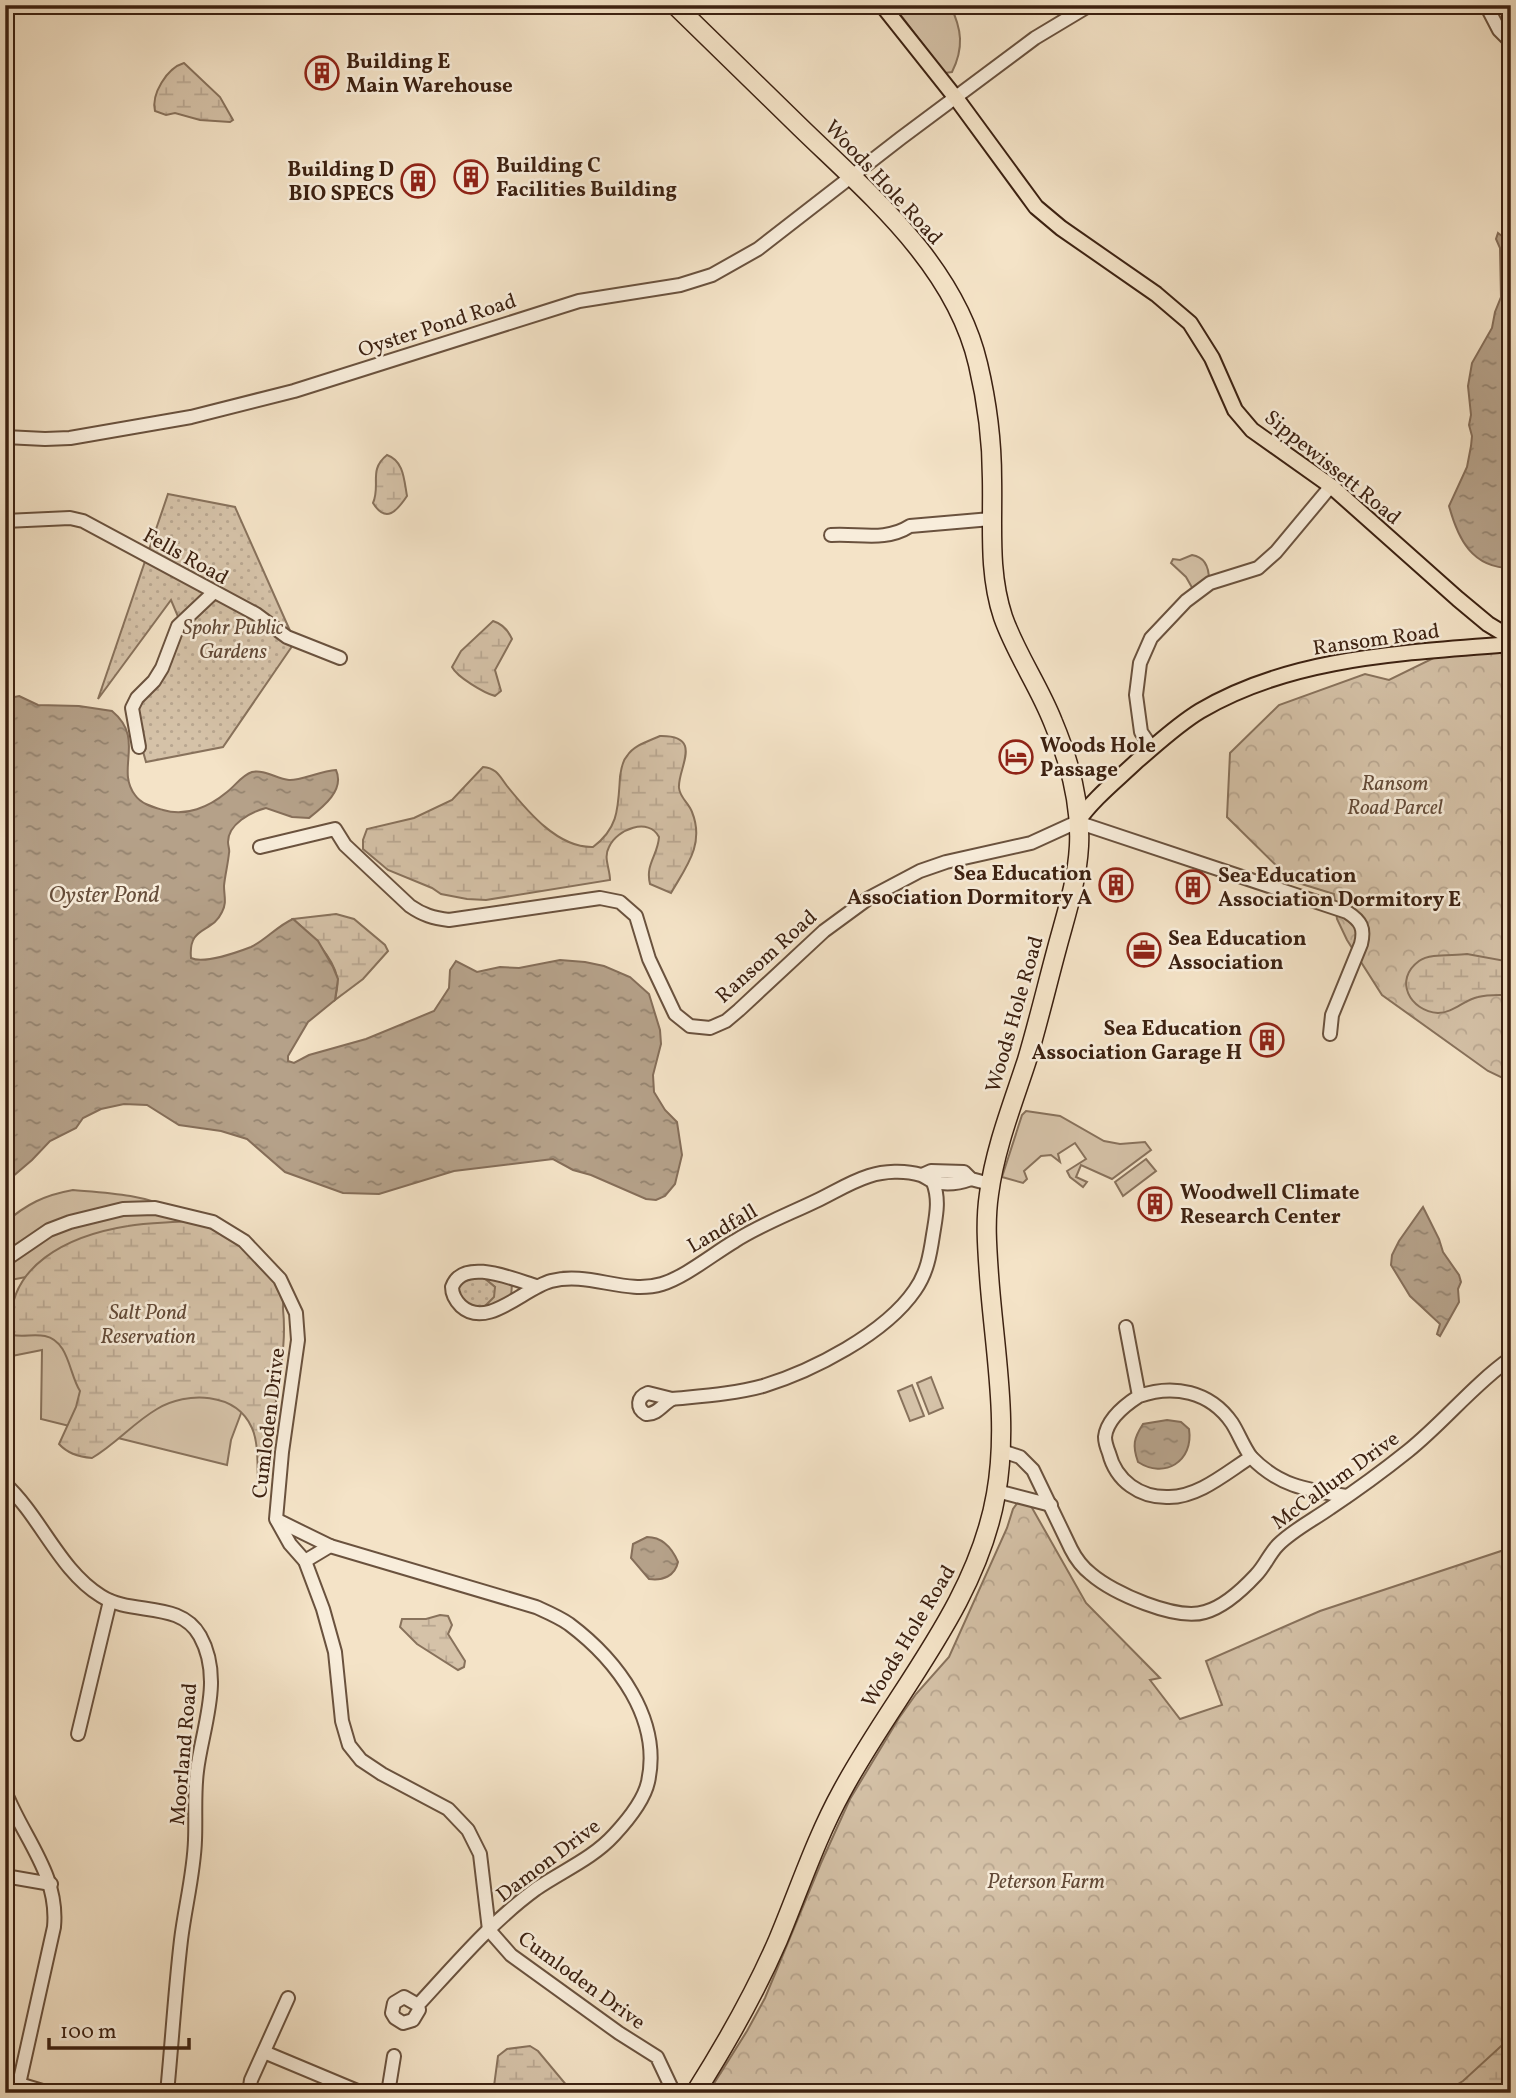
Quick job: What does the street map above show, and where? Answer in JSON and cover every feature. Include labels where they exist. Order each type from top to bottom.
[{"type":"highway","name":"Woods Hole Road","points":[[675,5],[851,176],[912,240],[943,281],[958,307],[977,358],[986,404],[991,442],[991,551],[1003,616],[1053,721],[1074,785],[1079,841],[1075,884],[1048,989],[990,1184],[986,1238],[1002,1451],[997,1491],[987,1535],[968,1584],[841,1791],[822,1828],[777,1941],[755,1987],[695,2093]]},
{"type":"main road","name":"Sippewissett Road","points":[[882,5],[956,98],[1036,207],[1180,314],[1200,338],[1232,404],[1244,421],[1263,439],[1331,486],[1458,599],[1511,638]]},
{"type":"main road","name":"Ransom Road","points":[[1077,822],[1090,803],[1152,748],[1211,705],[1248,688],[1297,672],[1363,657],[1511,644]]},
{"type":"street","name":"Oyster Pond Road","points":[[5,437],[70,438],[191,416],[283,394],[579,301],[696,282],[725,270],[758,249],[1035,38],[1090,5]]},
{"type":"street","points":[[1486,5],[1499,30],[1511,42]]},
{"type":"street","points":[[1152,748],[1140,732],[1136,695],[1140,663],[1151,638],[1186,601],[1210,583],[1258,568],[1276,552],[1331,486]]},
{"type":"street","name":"Fells Road","points":[[5,521],[70,518],[83,522],[256,614],[296,641],[340,658]]},
{"type":"street","points":[[831,535],[875,537],[898,533],[910,526],[991,519]]},
{"type":"street","points":[[138,747],[132,708],[134,703],[162,668],[178,626],[213,593]]},
{"type":"street","points":[[1077,822],[1347,912],[1359,920],[1364,932],[1361,944],[1332,1015],[1330,1034]]},
{"type":"street","name":"Ransom Road","points":[[260,847],[335,829],[345,845],[410,906],[432,918],[468,918],[600,898],[621,902],[640,923],[649,958],[675,1014],[690,1026],[703,1029],[719,1025],[740,1010],[824,931],[869,898],[920,871],[946,862],[1031,842],[1077,822]]},
{"type":"street","name":"Landfall","points":[[536,1286],[515,1279],[469,1272],[457,1277],[452,1287],[458,1304],[471,1313],[480,1314],[500,1308],[536,1286],[556,1280],[576,1278],[631,1287],[664,1284],[750,1232],[867,1176],[897,1172],[928,1179],[931,1171],[964,1172],[971,1179],[990,1184]]},
{"type":"street","points":[[672,1399],[745,1390],[797,1374],[842,1351],[888,1318],[915,1290],[930,1257],[938,1200],[928,1179]]},
{"type":"street","name":"Cumloden Drive","points":[[5,1260],[49,1230],[70,1222],[123,1209],[155,1208],[213,1222],[244,1241],[280,1279],[296,1313],[298,1340],[282,1452],[276,1520],[290,1544],[305,1561],[323,1609],[335,1652],[342,1721],[349,1745],[361,1760],[382,1774],[448,1808],[468,1830],[480,1854],[489,1930],[511,1955],[619,2034],[657,2057],[674,2093]]},
{"type":"street","points":[[1126,1326],[1139,1396]]},
{"type":"street","name":"McCallum Drive","points":[[1002,1451],[1026,1462],[1038,1479],[1071,1549],[1093,1576],[1118,1591],[1165,1610],[1189,1615],[1206,1612],[1233,1596],[1257,1575],[1278,1546],[1416,1444],[1488,1375],[1508,1362]]},
{"type":"street","points":[[1251,1457],[1187,1494],[1169,1497],[1134,1489],[1125,1483],[1114,1468],[1105,1438],[1111,1422],[1126,1405],[1139,1396],[1157,1390],[1179,1390],[1201,1395],[1218,1407],[1232,1423],[1251,1457],[1277,1479],[1299,1488],[1347,1496]]},
{"type":"street","name":"Moorland Road","points":[[5,1484],[27,1507],[69,1566],[90,1588],[110,1601],[170,1612],[190,1622],[204,1645],[211,1694],[197,1770],[195,1841],[181,1940],[167,2093]]},
{"type":"street","points":[[997,1491],[1051,1505]]},
{"type":"street","name":"Damon Drive","points":[[276,1520],[330,1546],[536,1607],[568,1623],[606,1658],[635,1699],[649,1732],[651,1761],[647,1785],[630,1816],[613,1837],[573,1868],[536,1889],[489,1930],[418,2004]]},
{"type":"street","points":[[305,1561],[330,1546]]},
{"type":"street","points":[[78,1734],[110,1601]]},
{"type":"street","points":[[5,1791],[51,1884],[55,1907],[54,1927],[18,2088],[49,2093]]},
{"type":"street","points":[[5,1876],[51,1884]]},
{"type":"street","points":[[249,2093],[251,2080],[288,1998]]},
{"type":"street","points":[[264,2052],[362,2093]]},
{"type":"street","points":[[388,2093],[394,2056]]},
{"type":"green space","points":[[893,5],[950,5],[960,38],[952,72],[945,73]]},
{"type":"green space","points":[[184,63],[220,97],[233,120],[200,120],[155,111],[155,97],[162,82],[172,70]]},
{"type":"green space","points":[[387,455],[400,466],[407,496],[395,510],[387,514],[382,513],[373,503],[376,472]]},
{"type":"green space","name":"Spohr Public Gardens","points":[[168,494],[235,507],[295,642],[223,747],[146,762],[135,723],[142,692],[182,626],[171,600],[98,699]]},
{"type":"green space","points":[[1192,555],[1203,561],[1209,576],[1209,580],[1194,591],[1186,577],[1171,563],[1173,559],[1180,560]]},
{"type":"green space","points":[[493,621],[505,628],[512,639],[495,670],[501,691],[495,696],[471,684],[452,667],[461,651]]},
{"type":"green space","name":"Ransom Road Parcel","points":[[1511,646],[1511,1082],[1488,1071],[1382,995],[1337,919],[1334,894],[1292,881],[1227,817],[1230,753],[1279,705],[1365,674],[1389,680],[1456,647]]},
{"type":"green space","points":[[660,736],[674,737],[682,741],[685,747],[679,788],[692,812],[696,834],[692,855],[671,893],[650,884],[650,865],[659,837],[654,831],[641,827],[619,835],[609,847],[607,855],[610,880],[486,900],[441,894],[388,870],[363,849],[367,829],[414,818],[452,800],[483,767],[498,774],[524,807],[556,835],[580,846],[593,847],[608,832],[616,816],[625,758],[638,746]]},
{"type":"green space","points":[[336,914],[354,919],[385,945],[388,951],[363,979],[335,1000],[338,980],[330,960],[293,919]]},
{"type":"green space","points":[[1467,954],[1511,962],[1511,995],[1482,996],[1438,1013],[1428,1011],[1413,1001],[1406,985],[1407,977],[1419,961],[1436,956]]},
{"type":"green space","points":[[1026,1111],[1060,1116],[1104,1141],[1120,1144],[1145,1142],[1151,1150],[1112,1179],[1081,1165],[1076,1177],[1087,1182],[1083,1187],[1070,1177],[1067,1171],[1086,1159],[1075,1143],[1058,1154],[1060,1162],[1051,1155],[1041,1156],[1024,1171],[1027,1179],[1023,1183],[1002,1177],[1022,1115]]},
{"type":"green space","points":[[1146,1159],[1156,1171],[1123,1196],[1115,1182]]},
{"type":"green space","name":"Salt Pond Reservation","points":[[73,1190],[125,1195],[150,1201],[179,1212],[207,1231],[243,1408],[231,1440],[227,1465],[41,1419],[42,1350],[7,1357],[26,1277],[5,1281],[5,1223],[36,1201]]},
{"type":"green space","name":"Salt Pond Reservation","points":[[188,1221],[208,1227],[233,1240],[270,1273],[282,1288],[284,1336],[273,1439],[267,1468],[258,1482],[257,1448],[252,1428],[245,1416],[235,1407],[210,1398],[182,1399],[157,1409],[92,1458],[78,1456],[66,1450],[59,1444],[76,1407],[80,1391],[64,1351],[53,1339],[45,1336],[12,1335],[12,1311],[18,1290],[29,1272],[45,1258],[64,1246],[106,1230]]},
{"type":"green space","points":[[466,1277],[484,1278],[495,1287],[494,1297],[482,1309],[472,1306],[459,1296],[457,1284]]},
{"type":"green space","points":[[484,1278],[512,1284],[511,1297],[482,1309],[495,1287]]},
{"type":"green space","points":[[931,1377],[943,1408],[929,1414],[917,1383]]},
{"type":"green space","points":[[912,1385],[924,1416],[910,1421],[898,1391]]},
{"type":"green space","name":"Peterson Farm","points":[[1018,1502],[1031,1506],[1086,1603],[1160,1678],[1150,1680],[1180,1719],[1222,1705],[1206,1661],[1320,1611],[1501,1551],[1511,1544],[1511,2093],[708,2093],[765,1998],[850,1799],[899,1718],[949,1657]]},
{"type":"green space","points":[[448,1616],[452,1625],[448,1634],[465,1661],[464,1667],[458,1670],[417,1644],[400,1627],[402,1619],[426,1619]]},
{"type":"green space","points":[[1511,2037],[1511,2093],[1443,2093],[1463,2081]]},
{"type":"green space","points":[[530,2046],[538,2051],[573,2093],[497,2093],[494,2086],[498,2056],[507,2049]]},
{"type":"water","points":[[1498,233],[1511,243],[1511,568],[1486,563],[1469,549],[1457,530],[1449,506],[1467,467],[1471,446],[1468,386],[1472,363],[1492,328],[1501,297],[1500,248],[1496,239]]},
{"type":"water","name":"Oyster Pond","points":[[19,696],[38,705],[79,706],[112,711],[127,732],[128,775],[135,795],[140,801],[163,810],[180,812],[205,806],[252,772],[293,780],[336,770],[338,784],[335,791],[309,818],[292,817],[266,808],[254,812],[236,824],[228,842],[224,909],[213,924],[197,935],[191,947],[191,958],[212,958],[230,954],[251,947],[293,919],[318,941],[338,979],[335,1000],[308,1022],[288,1056],[288,1061],[294,1063],[309,1055],[366,1039],[434,1011],[449,988],[450,970],[456,961],[477,972],[560,960],[585,962],[604,966],[630,977],[649,994],[660,1030],[661,1044],[653,1075],[654,1092],[665,1110],[677,1122],[682,1155],[675,1184],[665,1196],[656,1200],[646,1199],[573,1170],[553,1159],[454,1171],[379,1194],[343,1193],[285,1172],[247,1139],[221,1131],[179,1125],[147,1105],[124,1104],[101,1109],[83,1118],[76,1128],[50,1141],[5,1183],[5,699]]},
{"type":"water","points":[[1423,1207],[1443,1252],[1461,1282],[1458,1289],[1459,1302],[1440,1336],[1437,1334],[1440,1324],[1410,1296],[1391,1265],[1392,1255],[1399,1241]]},
{"type":"water","points":[[1167,1420],[1181,1422],[1189,1429],[1187,1450],[1182,1458],[1167,1468],[1158,1469],[1138,1462],[1135,1442],[1143,1424]]},
{"type":"water","points":[[647,1537],[662,1541],[676,1557],[676,1567],[668,1576],[649,1579],[631,1558],[633,1544]]},
{"type":"place","name":"Building E Main Warehouse","points":[[322,73]]},
{"type":"place","name":"Building C Facilities Building","points":[[471,177]]},
{"type":"place","name":"Building D BIO SPECS","points":[[418,181]]},
{"type":"place","name":"Woods Hole Passage","points":[[1016,757]]},
{"type":"place","name":"Sea Education Association Dormitory A","points":[[1116,885]]},
{"type":"place","name":"Sea Education Association Dormitory E","points":[[1193,887]]},
{"type":"place","name":"Sea Education Association","points":[[1144,950]]},
{"type":"place","name":"Sea Education Association Garage H","points":[[1267,1040]]},
{"type":"place","name":"Woodwell Climate Research Center","points":[[1155,1204]]}]
